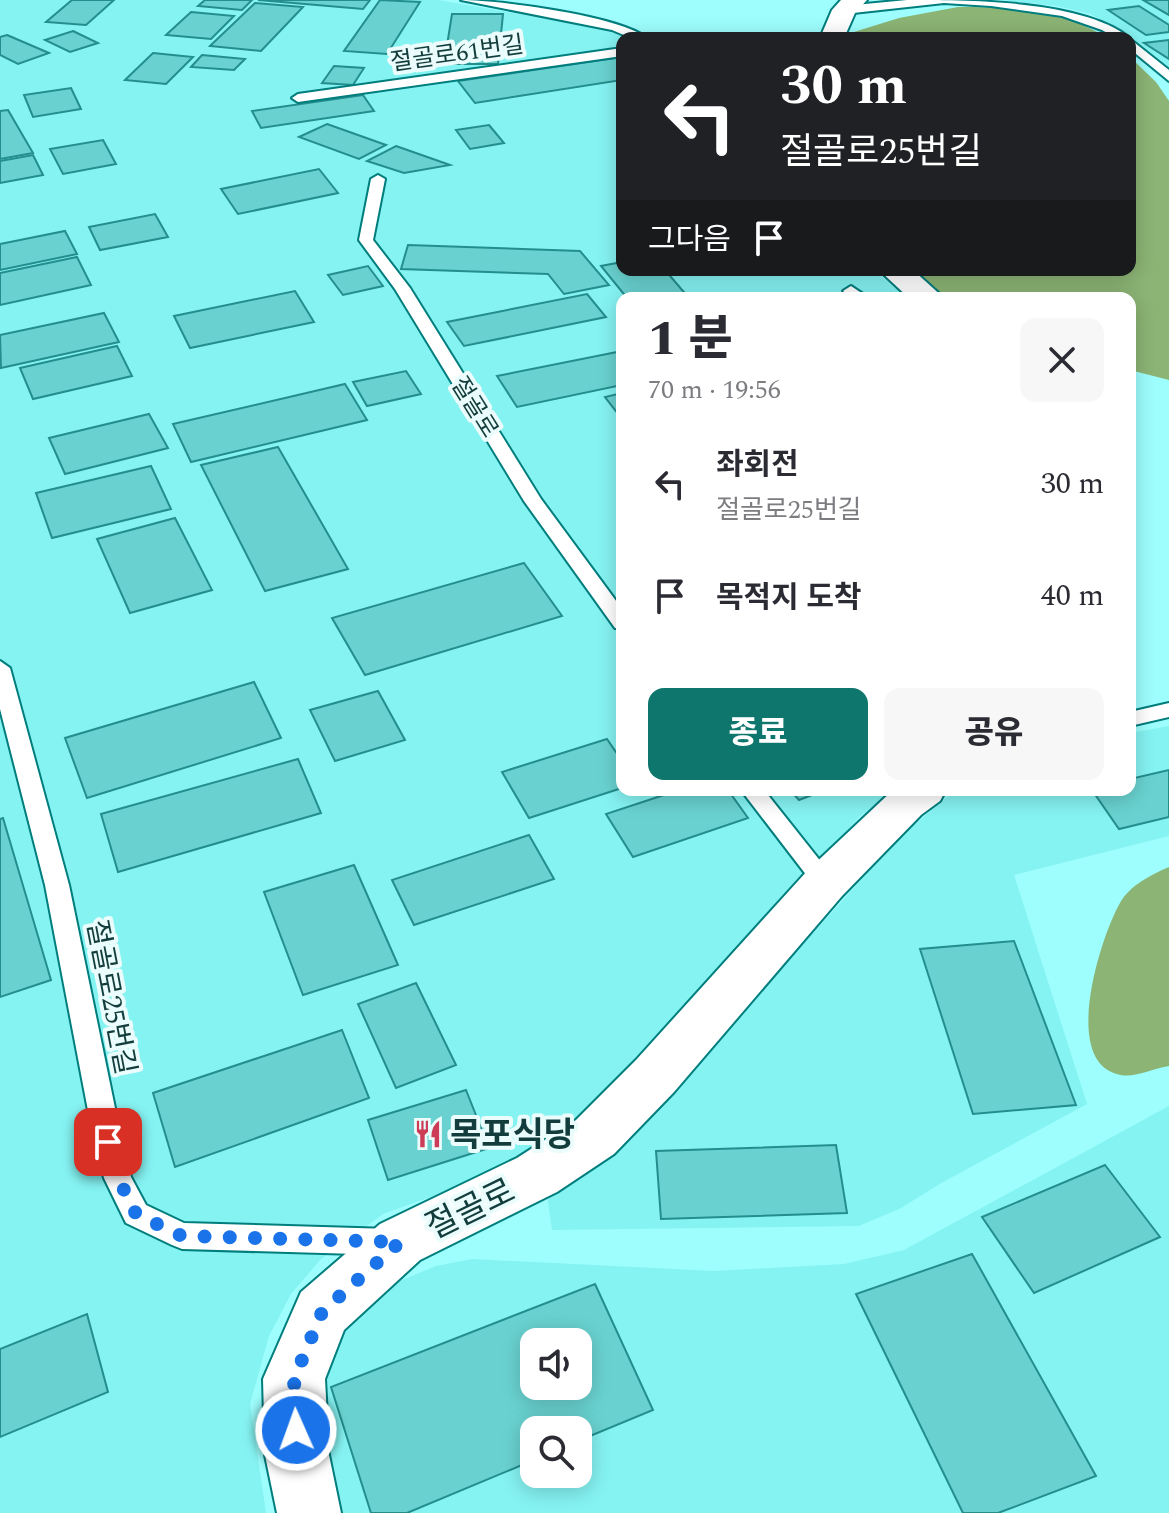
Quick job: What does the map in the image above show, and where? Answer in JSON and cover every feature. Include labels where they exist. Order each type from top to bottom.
[{"type":"street","points":[[835,32],[849,5]]},
{"type":"street","points":[[901,276],[921,292]]},
{"type":"street","name":"절골로","points":[[309,1513],[297,1455],[294,1379],[322,1312],[400,1242],[537,1175],[595,1137],[655,1076],[825,883],[916,796]]},
{"type":"lane","name":"절골로61번길","points":[[467,0],[615,27],[627,32]]},
{"type":"lane","points":[[849,5],[941,0]]},
{"type":"lane","points":[[947,0],[1075,15],[1101,23],[1115,32]]},
{"type":"lane","points":[[1136,48],[1169,77]]},
{"type":"lane","name":"절골로61번길","points":[[298,98],[616,53]]},
{"type":"lane","name":"절골로","points":[[378,179],[366,240],[402,288],[533,501],[616,615]]},
{"type":"lane","name":"절골로25번길","points":[[0,668],[16,718],[57,885],[108,1142],[118,1178],[136,1214],[182,1236],[400,1242]]},
{"type":"lane","points":[[1136,718],[1169,710]]},
{"type":"lane","points":[[757,796],[825,883]]},
{"type":"shaded area","points":[[0,0],[438,0],[611,30],[616,32],[616,276],[880,276],[901,292],[616,292],[616,796],[887,796],[860,816],[661,1040],[541,1147],[453,1189],[383,1214],[321,1259],[291,1294],[269,1336],[250,1404],[266,1513],[0,1513]]},
{"type":"shaded area","points":[[1001,0],[1169,0],[1169,67],[1136,41],[1136,32],[1125,32],[1090,14],[1057,6]]},
{"type":"shaded area","points":[[1169,726],[1169,836],[1014,875],[1087,1104],[901,1208],[859,1226],[552,1230],[547,1194],[648,1116],[899,838],[949,796],[1136,796],[1136,732]]},
{"type":"shaded area","points":[[1169,1106],[1169,1513],[333,1513],[317,1393],[340,1329],[372,1299],[402,1280],[436,1266],[472,1259],[713,1271],[844,1264],[904,1250]]},
{"type":"green space","points":[[958,7],[1016,9],[1073,21],[1096,32],[854,32],[899,18]]},
{"type":"green space","points":[[1136,63],[1156,82],[1169,101],[1169,380],[1136,372],[1136,292],[935,292],[917,276],[1136,276]]},
{"type":"green space","points":[[1169,867],[1169,1066],[1121,1075],[1102,1066],[1092,1049],[1088,1025],[1096,969],[1103,942],[1124,897],[1142,881]]},
{"type":"building","points":[[72,0],[114,0],[86,25],[46,22]]},
{"type":"building","points":[[205,0],[252,0],[242,10],[198,6]]},
{"type":"building","points":[[258,0],[370,0],[363,9]]},
{"type":"building","points":[[380,0],[420,2],[387,54],[344,51]]},
{"type":"building","points":[[1143,0],[1169,0],[1169,15]]},
{"type":"building","points":[[255,3],[303,7],[261,51],[210,46]]},
{"type":"building","points":[[1139,6],[1169,25],[1169,32],[1146,35],[1108,10]]},
{"type":"building","points":[[191,12],[234,16],[211,39],[166,35]]},
{"type":"building","points":[[452,14],[503,14],[498,64],[444,64]]},
{"type":"building","points":[[73,31],[98,43],[70,52],[45,40]]},
{"type":"building","points":[[7,35],[49,53],[18,64],[0,55],[0,37]]},
{"type":"building","points":[[1169,40],[1169,59],[1144,43]]},
{"type":"building","points":[[153,53],[193,57],[166,84],[125,80]]},
{"type":"building","points":[[202,55],[245,59],[234,70],[191,67]]},
{"type":"building","points":[[616,58],[616,81],[475,103],[458,81]]},
{"type":"building","points":[[334,66],[364,68],[353,85],[322,83]]},
{"type":"building","points":[[71,88],[81,109],[33,117],[24,95]]},
{"type":"building","points":[[363,95],[374,111],[261,128],[252,111]]},
{"type":"building","points":[[8,110],[33,153],[0,159],[0,111]]},
{"type":"building","points":[[327,124],[386,145],[359,159],[299,137]]},
{"type":"building","points":[[489,125],[504,143],[470,149],[456,130]]},
{"type":"building","points":[[103,140],[116,164],[63,174],[50,149]]},
{"type":"building","points":[[396,146],[450,165],[404,173],[367,161]]},
{"type":"building","points":[[33,155],[43,175],[0,183],[0,161]]},
{"type":"building","points":[[319,169],[338,193],[238,214],[221,189]]},
{"type":"building","points":[[155,214],[168,237],[100,250],[89,227]]},
{"type":"building","points":[[65,231],[77,254],[0,270],[0,244]]},
{"type":"building","points":[[408,245],[580,251],[609,285],[564,294],[548,274],[401,269]]},
{"type":"building","points":[[77,257],[91,285],[0,305],[0,273]]},
{"type":"building","points":[[616,263],[616,276],[670,276],[684,292],[622,292],[601,266]]},
{"type":"building","points":[[368,266],[383,286],[343,295],[328,275]]},
{"type":"building","points":[[295,291],[314,322],[190,348],[174,316]]},
{"type":"building","points":[[587,294],[606,317],[464,346],[447,322]]},
{"type":"building","points":[[104,313],[119,342],[1,368],[0,335]]},
{"type":"building","points":[[117,346],[132,376],[33,399],[20,368]]},
{"type":"building","points":[[616,352],[616,386],[517,407],[497,376]]},
{"type":"building","points":[[406,371],[421,394],[367,406],[353,382]]},
{"type":"building","points":[[345,384],[367,420],[191,462],[173,424]]},
{"type":"building","points":[[616,394],[616,411],[605,397]]},
{"type":"building","points":[[149,414],[168,448],[65,474],[49,438]]},
{"type":"building","points":[[278,447],[348,569],[265,591],[201,465]]},
{"type":"building","points":[[151,466],[171,509],[52,538],[36,493]]},
{"type":"building","points":[[175,518],[212,590],[130,613],[97,539]]},
{"type":"building","points":[[524,563],[562,616],[365,675],[332,618]]},
{"type":"building","points":[[254,682],[281,738],[87,798],[65,738]]},
{"type":"building","points":[[378,691],[405,740],[335,761],[310,710]]},
{"type":"building","points":[[607,739],[616,752],[616,790],[529,818],[502,772]]},
{"type":"building","points":[[298,759],[321,813],[118,872],[101,814]]},
{"type":"building","points":[[1169,770],[1169,817],[1119,829],[1096,796],[1136,796],[1136,778]]},
{"type":"building","points":[[661,796],[732,796],[748,818],[633,857],[606,814]]},
{"type":"building","points":[[3,818],[51,980],[0,997],[0,819]]},
{"type":"building","points":[[529,835],[554,879],[414,925],[392,880]]},
{"type":"building","points":[[354,865],[398,965],[303,995],[264,892]]},
{"type":"building","points":[[1014,941],[1076,1105],[973,1114],[920,949]]},
{"type":"building","points":[[416,983],[456,1065],[396,1088],[358,1004]]},
{"type":"building","points":[[342,1030],[369,1098],[175,1167],[153,1093]]},
{"type":"building","name":"목포식당","points":[[466,1090],[489,1148],[388,1180],[368,1120]]},
{"type":"building","points":[[836,1145],[847,1213],[661,1219],[656,1151]]},
{"type":"building","points":[[1105,1165],[1160,1237],[1034,1293],[982,1217]]},
{"type":"building","points":[[972,1254],[1096,1476],[998,1513],[963,1513],[856,1294]]},
{"type":"building","points":[[595,1284],[653,1410],[592,1435],[592,1416],[520,1416],[520,1466],[407,1513],[371,1513],[331,1387]]},
{"type":"building","points":[[87,1314],[108,1392],[0,1437],[0,1349]]},
{"type":"place","name":"목포식당","points":[[428,1134]]},
{"type":"route","points":[[108,1142],[118,1178],[136,1214],[182,1236],[400,1242],[322,1312],[294,1379],[296,1430]]}]
